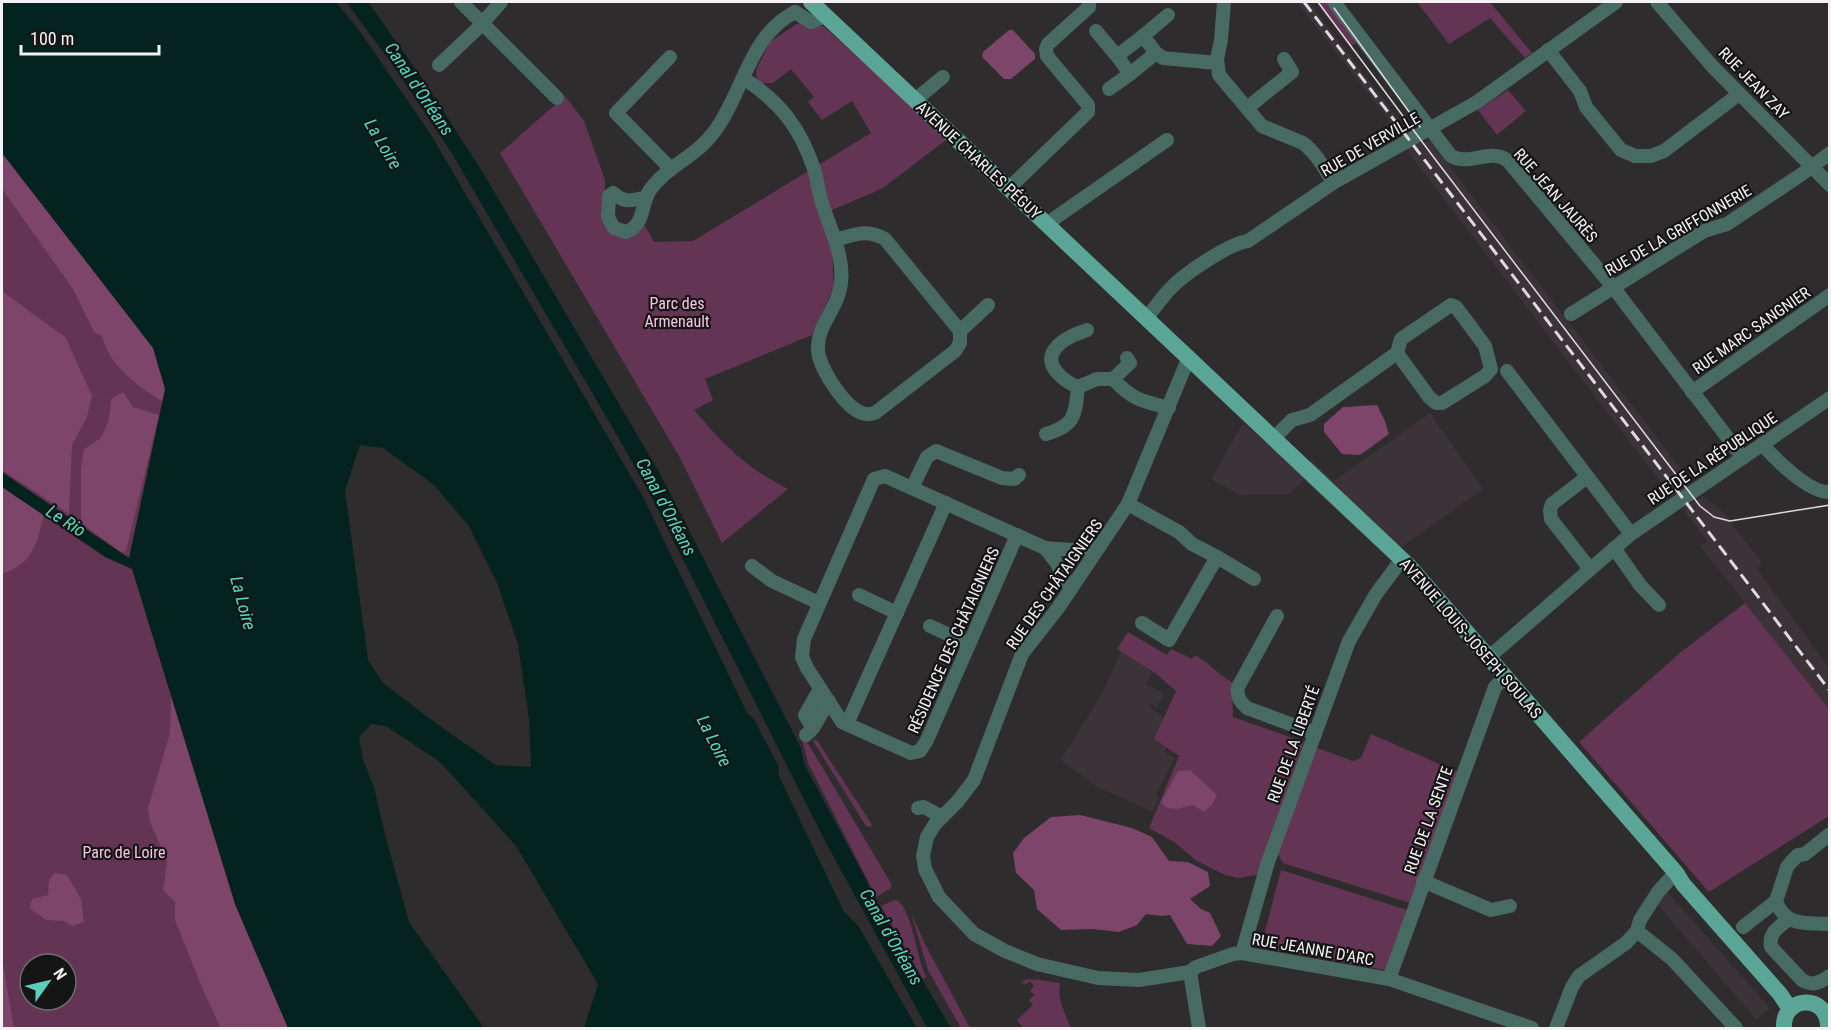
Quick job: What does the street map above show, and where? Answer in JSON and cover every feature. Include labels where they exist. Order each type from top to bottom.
[{"type":"main road","name":"AVENUE CHARLES PÉGUY","points":[[811,2],[1147,317]]},
{"type":"main road","name":"AVENUE LOUIS-JOSEPH SOULAS","points":[[1147,317],[1429,587],[1676,873],[1687,880],[1795,1006]]},
{"type":"main road","points":[[1784,1029],[1784,1021],[1795,1006],[1810,1003],[1827,1013]]},
{"type":"street","points":[[461,2],[557,98]]},
{"type":"street","points":[[439,65],[501,2]]},
{"type":"street","points":[[1009,188],[1088,112],[1088,105],[1047,56],[1046,49],[1048,44],[1089,7],[1089,2]]},
{"type":"street","points":[[1224,2],[1221,40],[1217,52],[1219,75],[1262,126],[1308,147],[1333,183]]},
{"type":"street","name":"RUE JEAN JAURÈS","points":[[1334,2],[1449,153],[1456,158],[1466,160],[1494,155],[1505,158],[1613,287],[1743,458]]},
{"type":"street","name":"RUE DE VERVILLE","points":[[1147,317],[1171,287],[1209,258],[1239,242],[1248,241],[1333,183],[1477,102],[1616,2]]},
{"type":"street","name":"RUE JEAN ZAY","points":[[1657,2],[1739,94],[1830,185]]},
{"type":"street","points":[[645,198],[656,183],[713,134],[732,103],[760,43],[793,7],[811,22],[824,14]]},
{"type":"street","points":[[1117,56],[1168,15]]},
{"type":"street","points":[[1096,31],[1130,74]]},
{"type":"street","points":[[1143,36],[1156,53],[1163,58],[1217,63]]},
{"type":"street","points":[[1548,50],[1580,91],[1586,107],[1620,150],[1635,156],[1651,156],[1664,151],[1739,94]]},
{"type":"street","points":[[1109,90],[1156,53]]},
{"type":"street","points":[[670,57],[616,113],[671,169]]},
{"type":"street","points":[[1247,108],[1292,72],[1284,59]]},
{"type":"street","points":[[915,100],[943,77]]},
{"type":"street","points":[[743,78],[777,103],[796,126],[814,170],[820,199],[840,255],[840,288],[837,302],[818,336],[818,353],[832,384],[848,404],[865,414],[875,413],[955,351],[960,343],[960,331],[885,239],[876,233],[866,232],[835,240]]},
{"type":"street","points":[[1048,225],[1167,140]]},
{"type":"street","name":"RUE DE LA GRIFFONNERIE","points":[[1571,314],[1704,231],[1727,224],[1830,153]]},
{"type":"street","name":"RUE MARC SANGNIER","points":[[1692,392],[1830,295]]},
{"type":"street","points":[[960,331],[988,305]]},
{"type":"street","points":[[1274,438],[1292,420],[1310,415],[1397,353],[1401,339],[1451,305],[1456,307],[1485,346],[1491,369],[1485,376],[1442,403],[1436,403],[1429,397],[1397,353]]},
{"type":"street","points":[[1087,330],[1062,342],[1051,355],[1056,373],[1070,384],[1078,387],[1097,379],[1113,379],[1130,363],[1126,358]]},
{"type":"street","name":"RUE DES CHÂTAIGNIERS","points":[[933,888],[925,869],[924,845],[927,837],[974,780],[1022,654],[1071,589],[1128,504],[1188,357]]},
{"type":"street","points":[[1507,371],[1631,534]]},
{"type":"street","points":[[1113,379],[1127,394],[1138,400],[1169,408]]},
{"type":"street","points":[[1046,434],[1060,430],[1075,416],[1078,387]]},
{"type":"street","name":"RUE DE LA RÉPUBLIQUE","points":[[1489,657],[1631,534],[1830,398]]},
{"type":"street","points":[[1762,444],[1772,457],[1811,487],[1830,492]]},
{"type":"street","points":[[912,488],[927,458],[936,451],[1002,478],[1014,479],[1019,475]]},
{"type":"street","name":"RÉSIDENCE DES CHÂTAIGNIERS","points":[[1017,535],[920,751],[911,753],[848,724],[838,716],[802,657],[802,648],[819,603],[874,479],[885,476],[946,503],[1017,535],[1045,548],[1072,550],[1100,546]]},
{"type":"street","points":[[1587,477],[1552,504],[1550,510],[1551,519],[1590,569]]},
{"type":"street","points":[[848,724],[946,503]]},
{"type":"street","points":[[1128,504],[1179,532],[1192,544],[1254,579]]},
{"type":"street","points":[[1045,548],[1071,589]]},
{"type":"street","points":[[1614,548],[1640,585],[1659,605]]},
{"type":"street","points":[[1142,623],[1169,640],[1217,557]]},
{"type":"street","name":"RUE DE LA LIBERTÉ","points":[[1242,953],[1268,864],[1351,636],[1376,594],[1402,559]]},
{"type":"street","points":[[752,566],[772,581],[819,603]]},
{"type":"street","points":[[859,595],[897,613]]},
{"type":"street","points":[[1276,616],[1238,687],[1238,696],[1246,708],[1314,733]]},
{"type":"street","points":[[930,626],[969,644]]},
{"type":"street","name":"RUE DE LA SENTE","points":[[1389,979],[1495,687],[1505,677]]},
{"type":"street","points":[[820,689],[806,715],[810,731],[829,701]]},
{"type":"street","points":[[918,808],[924,807],[942,817]]},
{"type":"street","points":[[1743,927],[1776,901],[1787,867],[1794,858],[1805,854],[1830,834]]},
{"type":"street","points":[[1556,1029],[1572,987],[1579,976],[1626,943],[1637,931],[1640,920],[1658,892],[1676,873]]},
{"type":"street","points":[[1424,881],[1491,910],[1510,906]]},
{"type":"street","name":"RUE JEANNE D'ARC","points":[[933,888],[975,934],[1005,951],[1030,961],[1098,978],[1139,980],[1190,972],[1196,967],[1242,953],[1389,979],[1532,1029]]},
{"type":"street","points":[[1776,901],[1782,914],[1796,923],[1830,924]]},
{"type":"street","points":[[1789,919],[1773,932],[1769,941],[1770,947],[1802,980],[1809,984],[1820,982],[1830,976]]},
{"type":"street","points":[[1637,931],[1672,959],[1736,1029]]},
{"type":"street","points":[[1190,972],[1199,1029]]},
{"type":"shaded area","points":[[1297,2],[1309,2],[1407,131],[1401,135]]},
{"type":"shaded area","points":[[1009,30],[1013,30],[1035,54],[1035,59],[1011,79],[1004,79],[982,57],[983,52]]},
{"type":"shaded area","points":[[1431,141],[1693,485],[1672,497],[1406,149]]},
{"type":"shaded area","points":[[2,153],[154,348],[165,389],[163,402],[118,366],[111,357],[102,336],[94,332],[73,289],[2,189]]},
{"type":"shaded area","points":[[2,291],[66,338],[92,396],[87,417],[72,445],[69,514],[2,470]]},
{"type":"shaded area","points":[[123,392],[133,407],[159,415],[126,551],[121,552],[85,526],[81,520],[81,469],[84,449],[101,438],[109,420],[111,399]]},
{"type":"shaded area","points":[[1377,405],[1389,434],[1360,455],[1342,454],[1324,432],[1324,424],[1343,407]]},
{"type":"shaded area","points":[[1430,413],[1483,489],[1387,557],[1304,480],[1289,494],[1240,495],[1211,479],[1243,423],[1299,471],[1311,460],[1334,481]]},
{"type":"shaded area","points":[[2,484],[45,511],[33,550],[22,564],[2,574]]},
{"type":"shaded area","points":[[1702,496],[1722,511],[1762,563],[1757,569],[1829,668],[1829,709],[1701,547],[1707,541],[1683,509]]},
{"type":"shaded area","points":[[1121,652],[1146,666],[1152,674],[1146,684],[1164,694],[1157,707],[1152,704],[1150,708],[1162,715],[1168,744],[1164,752],[1175,758],[1156,795],[1159,798],[1153,812],[1096,786],[1061,760],[1102,694]]},
{"type":"shaded area","points":[[171,694],[235,904],[288,1028],[221,1028],[175,920],[175,902],[163,890],[167,861],[150,822],[148,808],[170,733]]},
{"type":"shaded area","points":[[1190,770],[1217,795],[1212,805],[1204,812],[1193,805],[1178,809],[1167,808],[1161,802],[1178,771]]},
{"type":"shaded area","points":[[1080,815],[1132,828],[1152,837],[1169,861],[1188,862],[1208,872],[1210,886],[1190,899],[1201,909],[1210,913],[1221,936],[1212,946],[1187,944],[1170,915],[1146,914],[1137,925],[1119,932],[1092,929],[1061,930],[1037,909],[1034,890],[1016,873],[1013,853],[1024,838],[1051,817]]},
{"type":"shaded area","points":[[54,873],[67,875],[81,899],[84,922],[73,926],[63,921],[46,920],[30,909],[32,899],[48,895],[49,880]]},
{"type":"shaded area","points":[[1666,891],[1770,1008],[1756,1019],[1654,900]]},
{"type":"shaded area","points":[[3,964],[14,1028],[2,1028]]},
{"type":"green space","points":[[1316,2],[1331,2],[1359,41],[1350,47]]},
{"type":"green space","points":[[1417,2],[1490,2],[1532,53],[1525,58],[1490,18],[1449,44]]},
{"type":"green space","name":"Parc des Armenault","points":[[798,23],[823,26],[908,102],[946,140],[883,188],[830,211],[834,287],[812,335],[705,379],[713,400],[694,410],[716,435],[747,464],[788,489],[722,543],[679,456],[500,153],[565,96],[584,121],[605,180],[604,225],[624,236],[645,226],[654,242],[693,241],[871,133],[852,101],[822,120],[808,102],[814,97],[791,69],[773,83],[757,83],[756,70],[770,42]]},
{"type":"green space","points":[[1508,90],[1526,111],[1497,135],[1478,110]]},
{"type":"green space","name":"Parc de Loire","points":[[2,111],[149,303],[313,1028],[2,1028]]},
{"type":"green space","points":[[1745,603],[1829,709],[1829,816],[1709,892],[1579,742],[1681,652]]},
{"type":"green space","points":[[1128,632],[1167,655],[1171,649],[1192,659],[1195,655],[1232,682],[1233,717],[1304,742],[1257,875],[1238,878],[1225,875],[1197,861],[1174,842],[1149,828],[1179,756],[1154,739],[1176,691],[1155,673],[1117,649]]},
{"type":"green space","points":[[799,728],[892,885],[890,889],[876,897],[808,763]]},
{"type":"green space","points":[[1371,734],[1458,772],[1410,903],[1283,863],[1277,853],[1314,747],[1353,761],[1361,758]]},
{"type":"green space","points":[[816,739],[872,826],[866,826],[813,741]]},
{"type":"green space","points":[[1281,870],[1407,910],[1385,970],[1261,947]]},
{"type":"green space","points":[[894,900],[899,901],[912,928],[926,977],[923,979],[881,906]]},
{"type":"green space","points":[[911,913],[970,1028],[961,1028],[928,970]]},
{"type":"green space","points":[[1038,978],[1060,983],[1061,1001],[1071,1028],[1023,1028],[1017,1020],[1033,1005],[1029,1000],[1035,995],[1030,991],[1034,986],[1030,981],[1025,985],[1021,982]]},
{"type":"water","points":[[2,2],[336,2],[359,30],[431,135],[642,495],[747,713],[753,718],[779,767],[778,774],[843,910],[859,927],[917,1028],[584,1028],[598,984],[516,846],[440,762],[386,726],[371,724],[359,737],[363,760],[374,787],[409,922],[484,1028],[288,1028],[235,904],[132,569],[105,557],[2,487],[2,472],[129,558],[165,389],[153,348],[2,153]],"holes":[[[360,445],[383,448],[434,485],[469,526],[497,583],[518,644],[529,719],[531,767],[496,765],[383,683],[368,660],[345,491]]]},
{"type":"water","name":"Canal d'Orléans","points":[[346,2],[368,2],[422,78],[485,176],[659,472],[801,748],[804,764],[868,883],[882,915],[886,918],[951,1028],[928,1028],[925,1024],[825,841],[652,498],[618,437],[451,152],[392,64]]},
{"type":"tram line","points":[[1318,2],[1700,506],[1714,517],[1730,521],[1830,505]]},
{"type":"tram line","points":[[1334,8],[1420,127]]},
{"type":"railway","points":[[1304,2],[1830,691]]},
{"type":"water label","name":"La Loire","points":[[383,144]]},
{"type":"water label","name":"Le Rio","points":[[66,521]]},
{"type":"water label","name":"La Loire","points":[[243,603]]},
{"type":"water label","name":"La Loire","points":[[714,741]]}]
